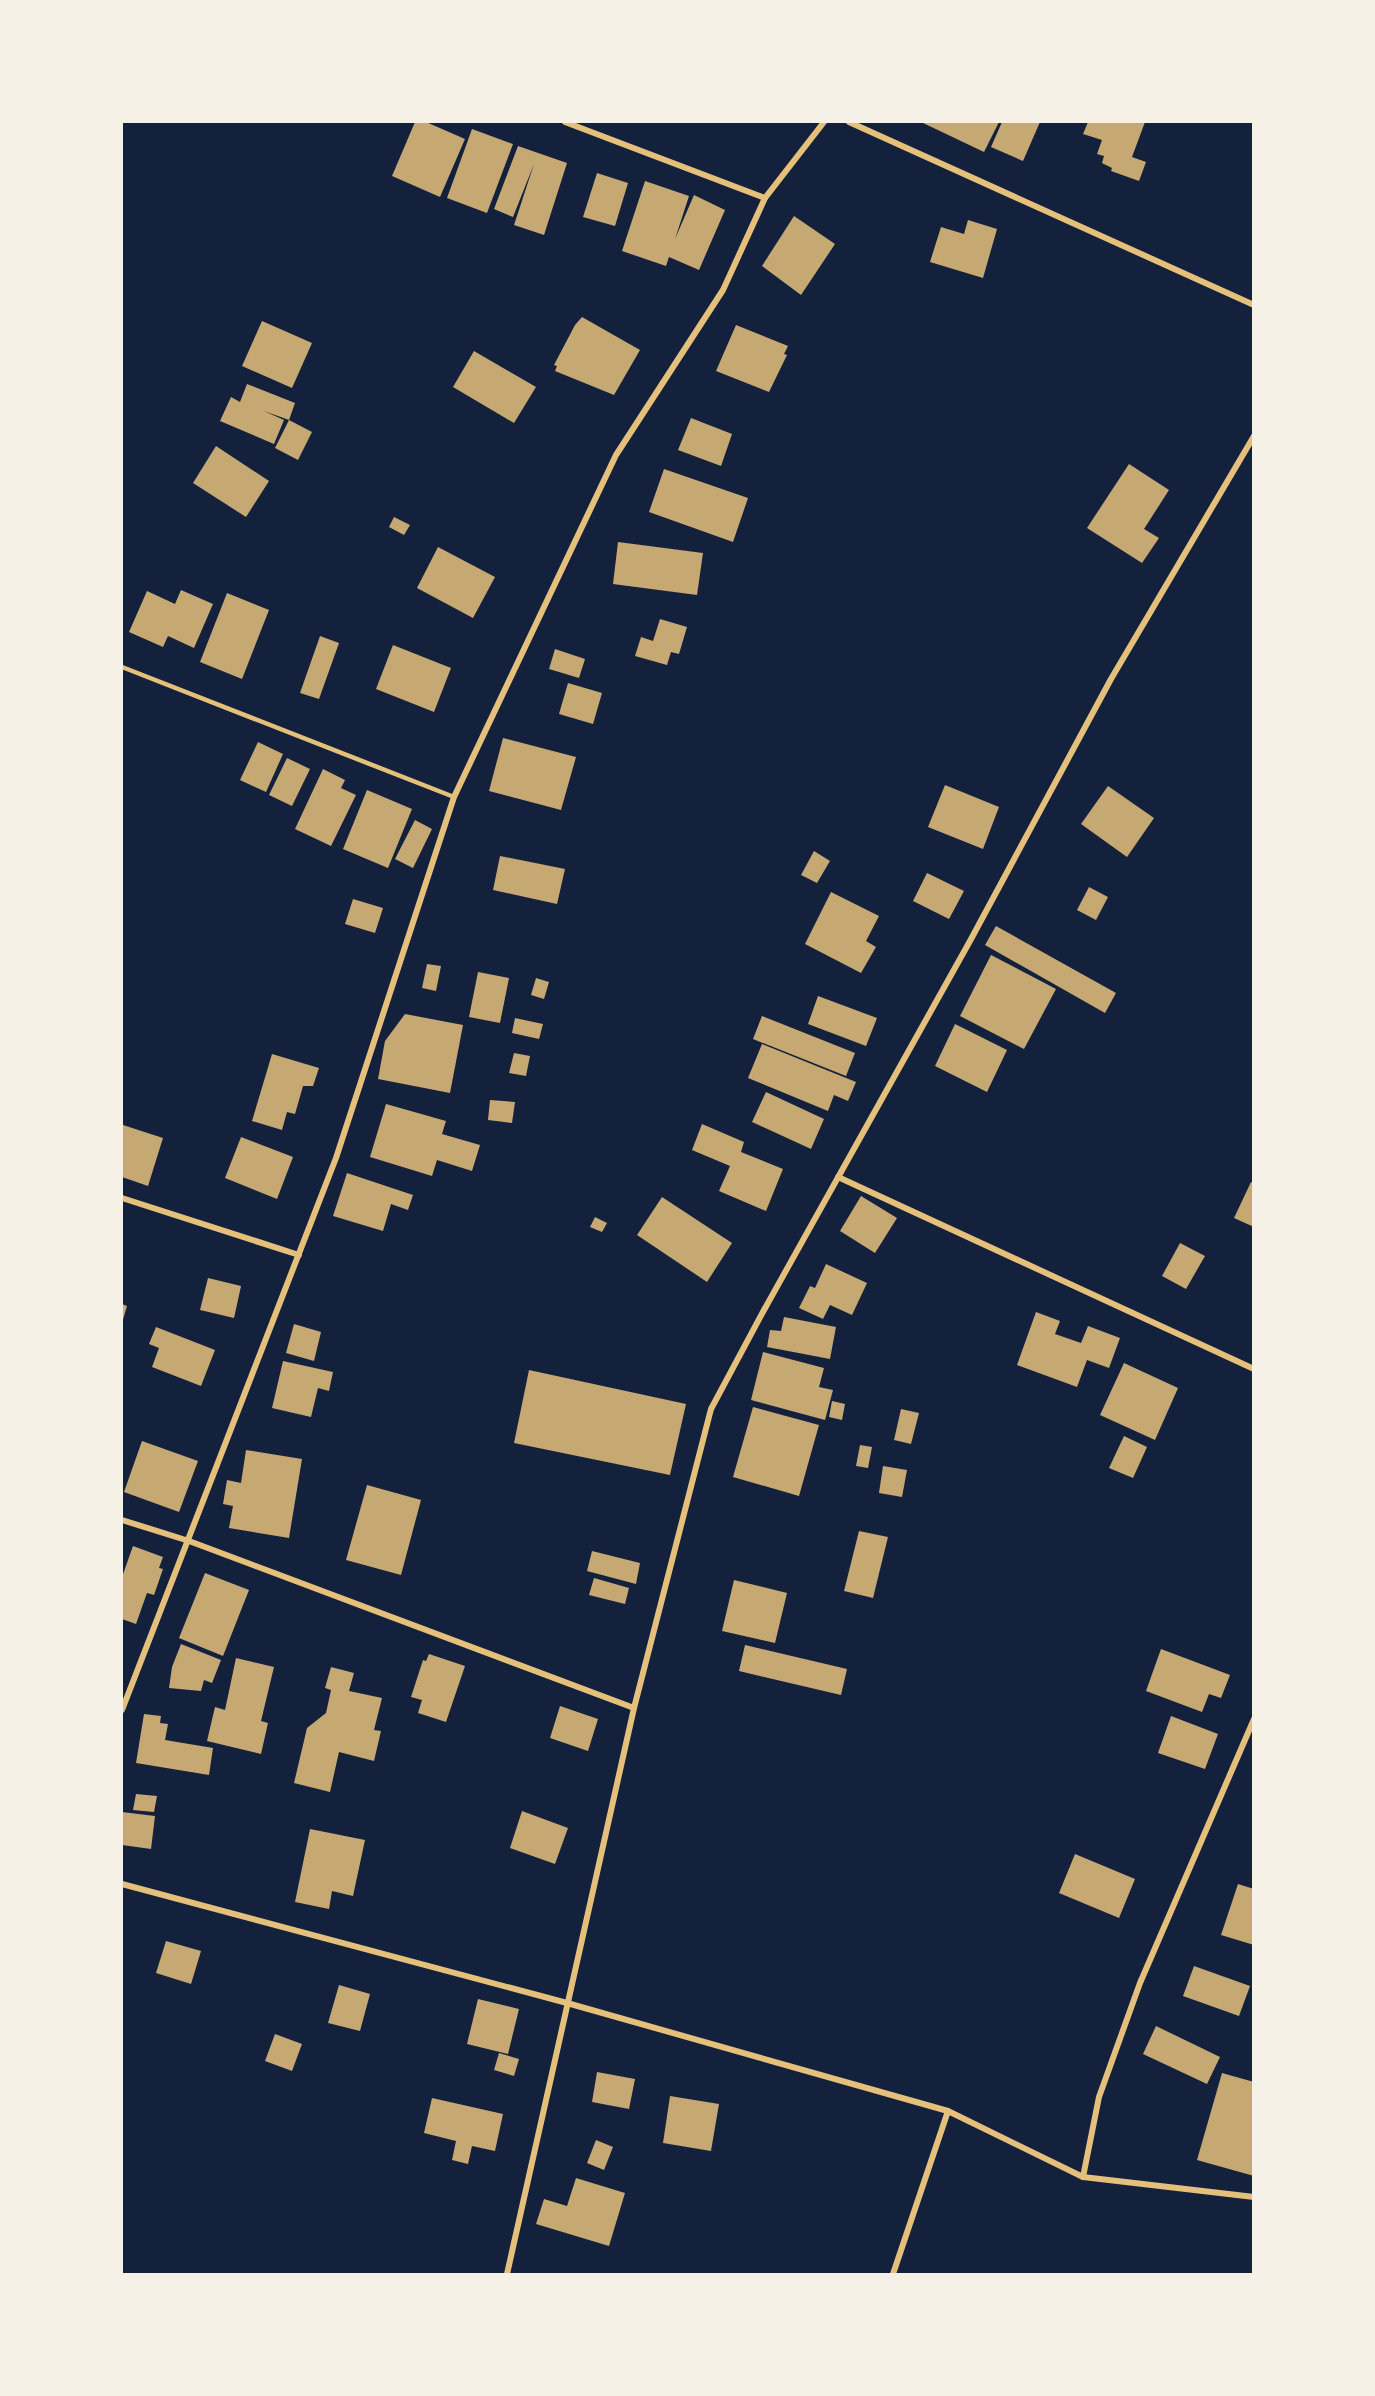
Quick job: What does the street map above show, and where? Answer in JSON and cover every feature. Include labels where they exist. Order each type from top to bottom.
[{"type":"street","points":[[565,122],[765,198]]},
{"type":"street","points":[[122,1710],[336,1158],[453,797],[616,455],[723,290],[765,198],[824,122]]},
{"type":"street","points":[[849,122],[1254,305]]},
{"type":"street","points":[[507,2274],[634,1708],[711,1409],[970,942],[1111,679],[1254,436]]},
{"type":"street","points":[[838,1177],[1254,1369]]},
{"type":"street","points":[[122,1197],[298,1255]]},
{"type":"street","points":[[122,1520],[189,1541],[634,1708]]},
{"type":"street","points":[[1083,2177],[1099,2097],[1140,1983],[1254,1719]]},
{"type":"street","points":[[122,1884],[567,2002],[948,2111],[1083,2177],[1254,2197]]},
{"type":"street","points":[[893,2274],[948,2111]]},
{"type":"lane","points":[[122,667],[453,797]]},
{"type":"building","points":[[415,122],[426,122],[465,139],[440,197],[392,176]]},
{"type":"building","points":[[921,122],[999,122],[984,152]]},
{"type":"building","points":[[1002,122],[1040,122],[1023,161],[991,147]]},
{"type":"building","points":[[1088,122],[1145,122],[1132,157],[1146,162],[1139,181],[1111,171],[1112,168],[1102,163],[1104,156],[1097,154],[1102,140],[1083,134]]},
{"type":"building","points":[[472,129],[513,144],[487,213],[447,198]]},
{"type":"building","points":[[518,146],[567,163],[544,235],[514,225],[534,164],[513,217],[494,209]]},
{"type":"building","points":[[597,173],[628,183],[615,226],[583,217]]},
{"type":"building","points":[[645,181],[689,196],[675,239],[694,195],[725,210],[699,270],[669,257],[666,266],[622,251]]},
{"type":"building","points":[[794,216],[835,244],[801,295],[762,266]]},
{"type":"building","points":[[968,220],[997,229],[983,278],[930,262],[941,227],[964,234]]},
{"type":"building","points":[[582,317],[640,350],[614,395],[555,371],[557,366],[554,365],[575,325]]},
{"type":"building","points":[[262,321],[312,343],[292,388],[242,366]]},
{"type":"building","points":[[736,325],[788,346],[784,354],[787,355],[769,392],[716,371]]},
{"type":"building","points":[[474,351],[536,387],[514,423],[453,387]]},
{"type":"building","points":[[247,384],[295,403],[289,420],[264,411],[284,420],[274,444],[220,421],[231,397],[240,402]]},
{"type":"building","points":[[691,418],[732,434],[721,466],[678,450]]},
{"type":"building","points":[[289,420],[312,432],[298,460],[275,448]]},
{"type":"building","points":[[216,446],[269,481],[246,517],[193,483]]},
{"type":"building","points":[[1129,464],[1169,490],[1144,529],[1159,538],[1142,563],[1087,528]]},
{"type":"building","points":[[664,469],[748,498],[733,542],[649,512]]},
{"type":"building","points":[[394,517],[410,525],[404,535],[389,527]]},
{"type":"building","points":[[618,542],[703,553],[697,595],[613,584]]},
{"type":"building","points":[[438,547],[495,577],[473,618],[417,588]]},
{"type":"building","points":[[181,590],[213,604],[194,648],[168,636],[163,647],[129,632],[147,591],[175,604]]},
{"type":"building","points":[[227,593],[269,610],[242,679],[200,662]]},
{"type":"building","points":[[660,619],[687,627],[679,654],[671,652],[667,665],[635,656],[641,637],[653,641]]},
{"type":"building","points":[[320,636],[339,643],[319,699],[300,693]]},
{"type":"building","points":[[393,645],[451,668],[434,712],[376,689]]},
{"type":"building","points":[[555,649],[585,659],[579,678],[549,669]]},
{"type":"building","points":[[568,683],[602,693],[593,724],[559,714]]},
{"type":"building","points":[[503,738],[576,757],[561,810],[489,791]]},
{"type":"building","points":[[258,742],[283,754],[266,792],[240,780]]},
{"type":"building","points":[[287,758],[310,769],[292,806],[269,795]]},
{"type":"building","points":[[323,769],[345,780],[341,788],[356,795],[331,846],[295,829]]},
{"type":"building","points":[[945,785],[999,807],[983,849],[928,827]]},
{"type":"building","points":[[1108,786],[1154,818],[1127,857],[1081,824]]},
{"type":"building","points":[[367,790],[412,809],[388,868],[343,849]]},
{"type":"building","points":[[415,820],[432,829],[413,868],[395,859]]},
{"type":"building","points":[[814,851],[830,861],[817,883],[801,875]]},
{"type":"building","points":[[500,856],[565,869],[557,904],[493,890]]},
{"type":"building","points":[[927,873],[964,891],[949,919],[913,901]]},
{"type":"building","points":[[1089,887],[1108,897],[1096,920],[1077,910]]},
{"type":"building","points":[[831,892],[879,916],[866,941],[876,947],[861,973],[805,944]]},
{"type":"building","points":[[353,899],[383,908],[375,933],[345,924]]},
{"type":"building","points":[[996,926],[1116,993],[1105,1013],[985,945]]},
{"type":"building","points":[[991,955],[1056,989],[1024,1049],[960,1016]]},
{"type":"building","points":[[427,964],[441,966],[436,991],[422,988]]},
{"type":"building","points":[[478,972],[509,978],[500,1023],[469,1017]]},
{"type":"building","points":[[536,978],[549,982],[544,999],[531,995]]},
{"type":"building","points":[[818,996],[877,1018],[866,1046],[808,1024]]},
{"type":"building","points":[[405,1014],[463,1025],[450,1093],[378,1079],[385,1041]]},
{"type":"building","points":[[762,1016],[855,1053],[846,1076],[753,1039]]},
{"type":"building","points":[[515,1018],[543,1024],[539,1039],[512,1033]]},
{"type":"building","points":[[955,1024],[1007,1050],[987,1092],[935,1066]]},
{"type":"building","points":[[762,1044],[856,1082],[848,1101],[834,1095],[828,1111],[748,1078]]},
{"type":"building","points":[[514,1053],[530,1056],[526,1076],[509,1073]]},
{"type":"building","points":[[272,1054],[319,1068],[313,1086],[303,1086],[295,1114],[287,1112],[282,1130],[252,1121]]},
{"type":"building","points":[[766,1092],[824,1119],[811,1149],[752,1122]]},
{"type":"building","points":[[490,1100],[515,1102],[512,1123],[488,1120]]},
{"type":"building","points":[[386,1104],[446,1121],[442,1134],[480,1145],[472,1171],[437,1160],[432,1176],[370,1157]]},
{"type":"building","points":[[702,1124],[744,1142],[741,1152],[783,1169],[766,1211],[719,1191],[730,1166],[692,1150]]},
{"type":"building","points":[[123,1125],[163,1138],[148,1186],[122,1177]]},
{"type":"building","points":[[241,1137],[293,1157],[277,1199],[225,1178]]},
{"type":"building","points":[[347,1173],[413,1195],[408,1210],[391,1204],[383,1231],[333,1216]]},
{"type":"building","points":[[1251,1182],[1254,1184],[1254,1227],[1234,1218]]},
{"type":"building","points":[[861,1196],[897,1218],[875,1253],[840,1231]]},
{"type":"building","points":[[662,1197],[732,1243],[707,1282],[637,1235]]},
{"type":"building","points":[[595,1217],[607,1223],[602,1232],[590,1227]]},
{"type":"building","points":[[1180,1243],[1205,1256],[1186,1289],[1162,1276]]},
{"type":"building","points":[[826,1264],[867,1283],[852,1315],[830,1305],[823,1319],[799,1308],[810,1286],[815,1288]]},
{"type":"building","points":[[208,1278],[241,1286],[234,1318],[200,1310]]},
{"type":"building","points":[[122,1304],[127,1306],[122,1323]]},
{"type":"building","points":[[1036,1312],[1060,1321],[1055,1334],[1081,1343],[1088,1326],[1120,1338],[1109,1368],[1087,1360],[1077,1387],[1017,1365]]},
{"type":"building","points":[[784,1317],[836,1327],[830,1359],[767,1347],[770,1330],[781,1331]]},
{"type":"building","points":[[294,1324],[321,1332],[314,1361],[286,1353]]},
{"type":"building","points":[[156,1327],[215,1350],[201,1386],[152,1367],[159,1348],[149,1344]]},
{"type":"building","points":[[763,1352],[824,1368],[819,1387],[833,1390],[825,1420],[751,1400]]},
{"type":"building","points":[[283,1361],[333,1372],[329,1391],[318,1388],[311,1417],[272,1408]]},
{"type":"building","points":[[1124,1363],[1178,1388],[1155,1440],[1100,1415]]},
{"type":"building","points":[[529,1370],[686,1404],[670,1475],[514,1443]]},
{"type":"building","points":[[832,1401],[845,1404],[842,1420],[829,1417]]},
{"type":"building","points":[[753,1407],[819,1425],[799,1496],[733,1477]]},
{"type":"building","points":[[901,1409],[919,1413],[911,1444],[894,1440]]},
{"type":"building","points":[[1124,1436],[1147,1447],[1133,1478],[1109,1468]]},
{"type":"building","points":[[142,1441],[198,1461],[179,1512],[124,1492]]},
{"type":"building","points":[[860,1445],[872,1447],[868,1468],[856,1466]]},
{"type":"building","points":[[246,1450],[302,1459],[289,1538],[229,1528],[233,1506],[223,1504],[227,1480],[241,1483]]},
{"type":"building","points":[[883,1466],[907,1470],[902,1497],[879,1493]]},
{"type":"building","points":[[367,1485],[421,1500],[401,1575],[346,1560]]},
{"type":"building","points":[[859,1531],[888,1537],[873,1598],[844,1591]]},
{"type":"building","points":[[133,1546],[163,1557],[159,1568],[163,1569],[154,1595],[147,1593],[136,1624],[122,1619],[122,1577]]},
{"type":"building","points":[[592,1551],[640,1563],[636,1584],[587,1571]]},
{"type":"building","points":[[205,1573],[249,1590],[223,1656],[179,1638]]},
{"type":"building","points":[[594,1578],[629,1588],[625,1604],[589,1595]]},
{"type":"building","points":[[734,1580],[787,1593],[775,1643],[722,1631]]},
{"type":"building","points":[[181,1644],[221,1660],[212,1683],[204,1680],[201,1691],[169,1688],[172,1667]]},
{"type":"building","points":[[745,1645],[847,1669],[841,1695],[739,1671]]},
{"type":"building","points":[[1161,1649],[1230,1675],[1221,1698],[1209,1694],[1202,1712],[1146,1691]]},
{"type":"building","points":[[429,1654],[465,1666],[446,1722],[418,1713],[422,1700],[411,1697],[423,1660],[426,1661]]},
{"type":"building","points":[[236,1658],[274,1667],[261,1721],[268,1723],[261,1754],[207,1741],[215,1707],[225,1710]]},
{"type":"building","points":[[331,1667],[354,1673],[349,1691],[382,1698],[374,1730],[381,1731],[374,1761],[339,1752],[330,1792],[294,1783],[307,1728],[326,1713],[331,1690],[325,1688]]},
{"type":"building","points":[[560,1706],[598,1719],[588,1751],[550,1738]]},
{"type":"building","points":[[144,1714],[161,1716],[160,1723],[168,1724],[165,1740],[213,1748],[209,1775],[136,1763]]},
{"type":"building","points":[[1171,1716],[1218,1734],[1205,1769],[1158,1753]]},
{"type":"building","points":[[136,1794],[157,1796],[154,1812],[133,1810]]},
{"type":"building","points":[[522,1811],[568,1828],[555,1864],[510,1848]]},
{"type":"building","points":[[122,1812],[155,1816],[151,1849],[122,1845]]},
{"type":"building","points":[[310,1829],[365,1840],[353,1896],[332,1891],[329,1909],[295,1902]]},
{"type":"building","points":[[1075,1854],[1135,1879],[1119,1918],[1059,1893]]},
{"type":"building","points":[[1238,1884],[1254,1889],[1254,1945],[1221,1935]]},
{"type":"building","points":[[166,1941],[201,1951],[191,1984],[156,1973]]},
{"type":"building","points":[[1194,1966],[1250,1986],[1239,2016],[1183,1996]]},
{"type":"building","points":[[339,1985],[370,1994],[360,2031],[328,2023]]},
{"type":"building","points":[[478,1999],[519,2009],[508,2054],[467,2044]]},
{"type":"building","points":[[1156,2026],[1220,2057],[1207,2084],[1143,2054]]},
{"type":"building","points":[[275,2034],[302,2044],[292,2071],[265,2061]]},
{"type":"building","points":[[499,2053],[519,2059],[514,2076],[494,2070]]},
{"type":"building","points":[[597,2072],[635,2079],[629,2109],[592,2102]]},
{"type":"building","points":[[1222,2073],[1254,2082],[1254,2176],[1197,2160]]},
{"type":"building","points":[[670,2096],[719,2104],[711,2151],[663,2143]]},
{"type":"building","points":[[432,2098],[503,2114],[495,2151],[472,2146],[468,2164],[452,2160],[456,2141],[424,2133]]},
{"type":"building","points":[[596,2140],[613,2147],[604,2170],[587,2163]]},
{"type":"building","points":[[576,2178],[625,2193],[609,2246],[536,2224],[544,2199],[567,2206]]}]
